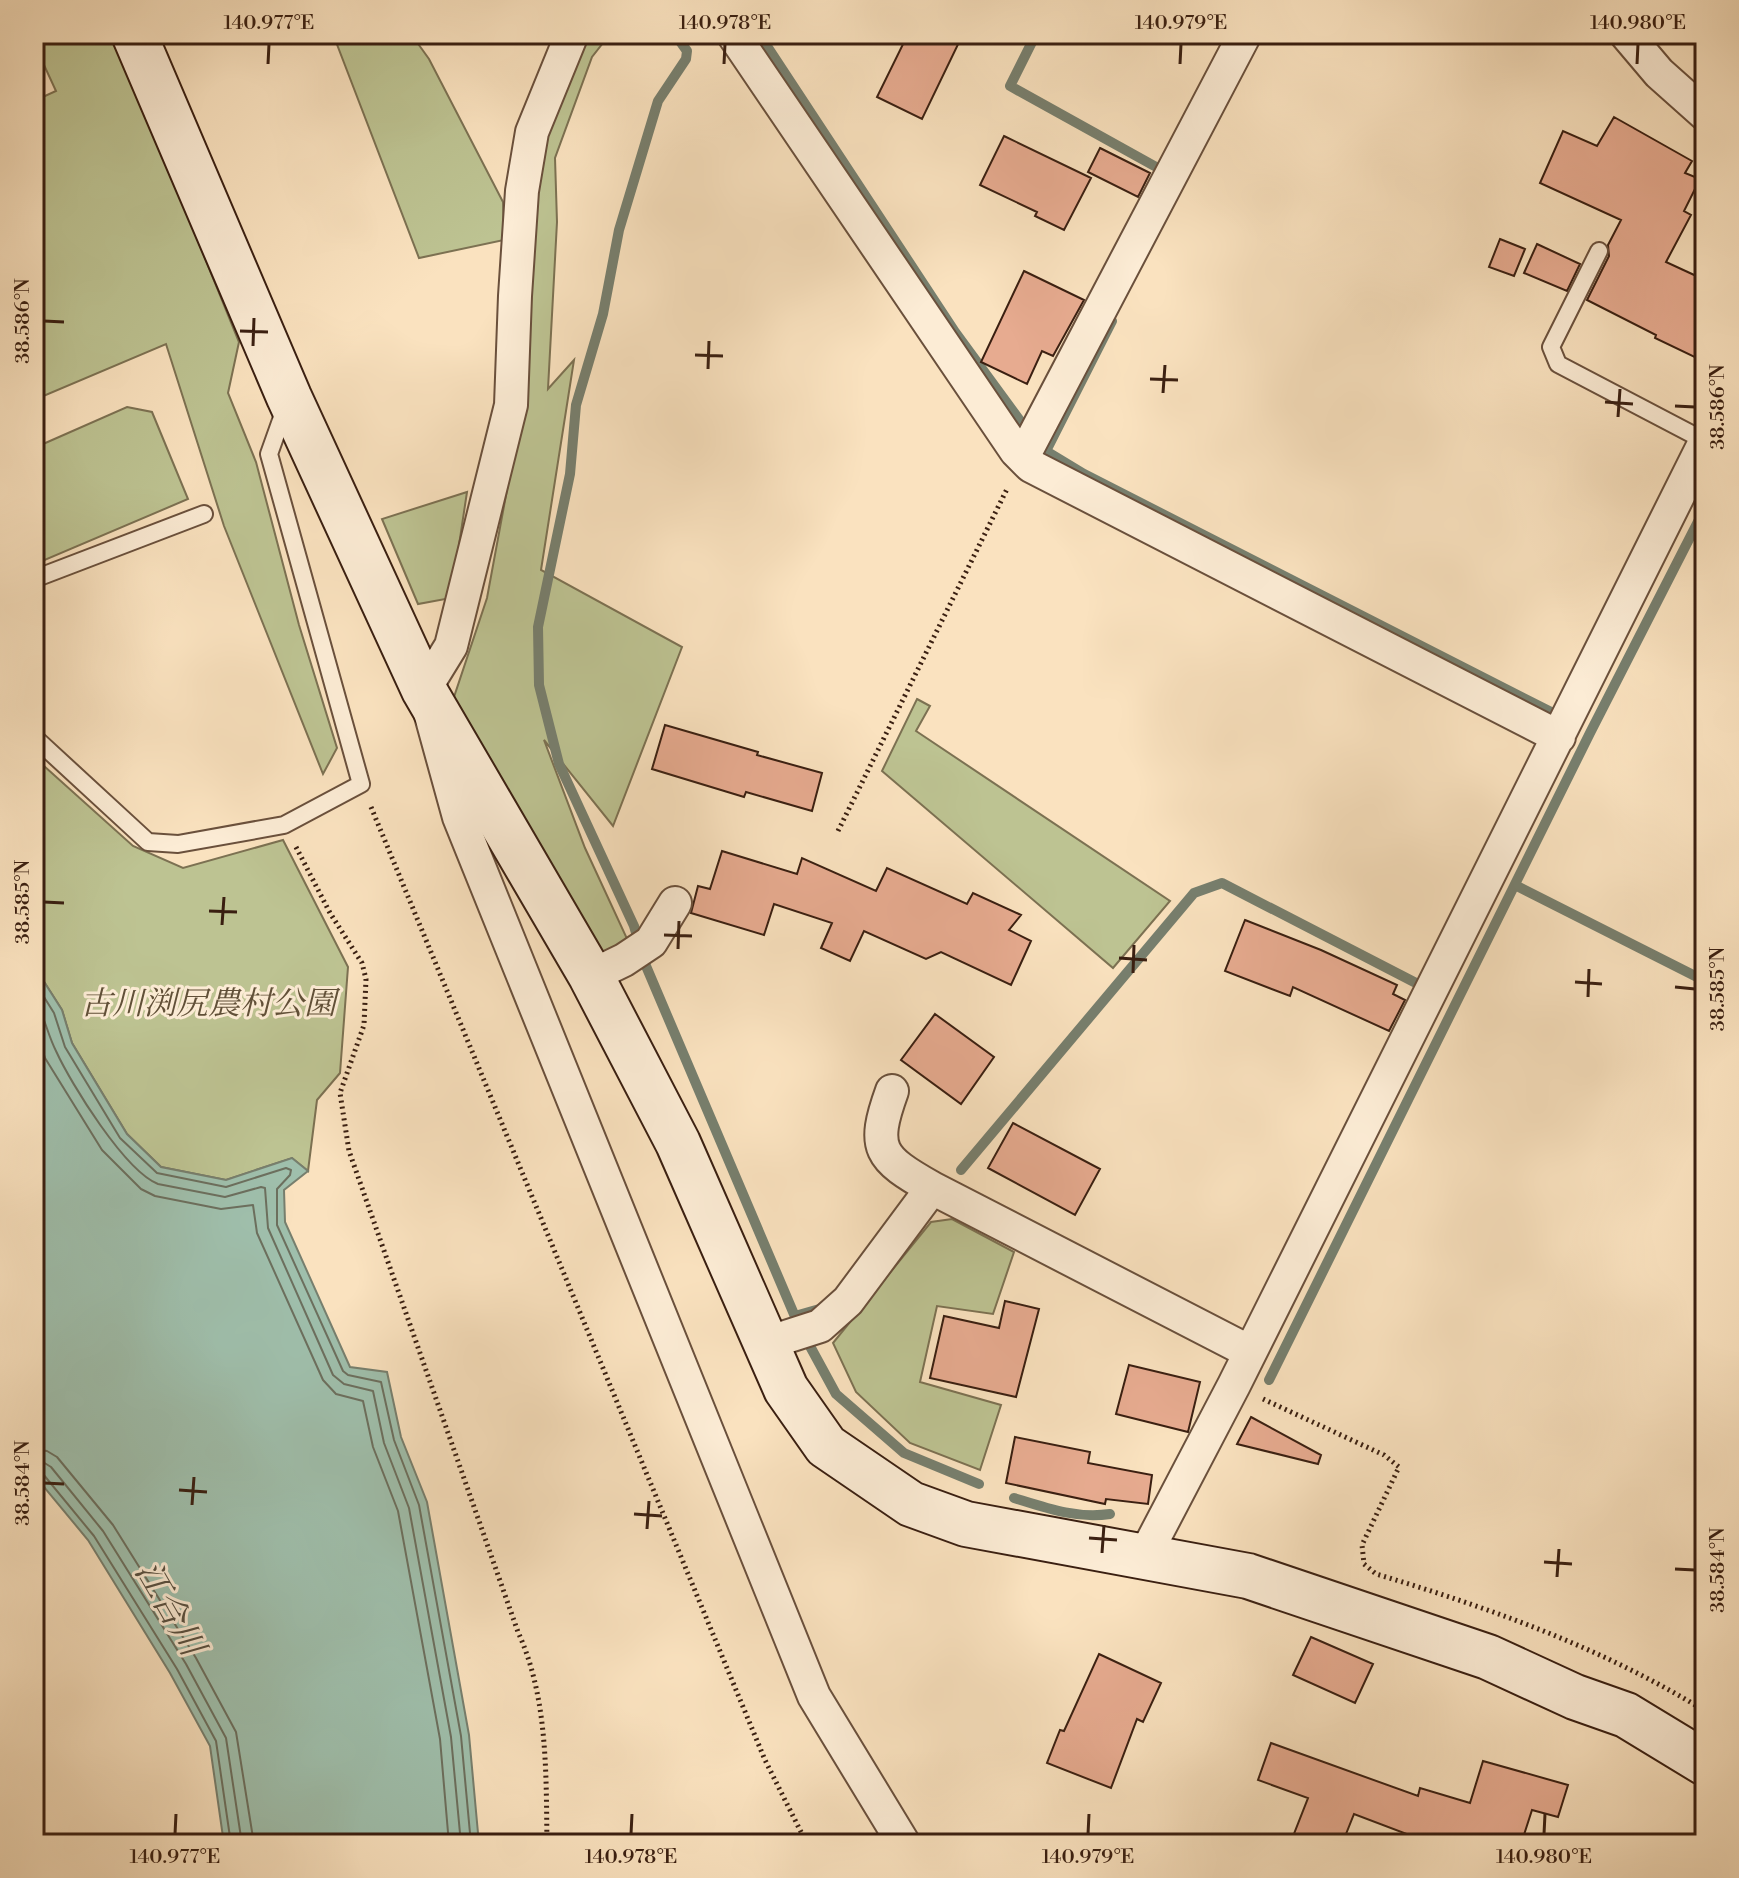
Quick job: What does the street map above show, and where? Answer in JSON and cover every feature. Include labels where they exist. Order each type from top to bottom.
[{"type":"street","points":[[134,34],[289,397],[424,690],[608,968],[678,1143],[773,1341],[786,1389],[826,1446],[911,1504],[966,1524],[1248,1576],[1488,1657],[1575,1697],[1626,1715],[1705,1763]]},
{"type":"street","points":[[572,34],[532,132],[522,191],[511,405],[451,646],[424,690],[459,817],[814,1696],[904,1844]]},
{"type":"street","points":[[733,34],[1031,466],[1559,737]]},
{"type":"street","points":[[1024,455],[1245,34]]},
{"type":"street","points":[[1626,34],[1659,73],[1705,114]]},
{"type":"street","points":[[1144,1557],[1234,1385],[1705,441]]},
{"type":"street","points":[[608,968],[651,942],[675,903]]},
{"type":"street","points":[[892,1091],[880,1125],[882,1148],[897,1168],[1250,1352]]},
{"type":"street","points":[[773,1341],[820,1326],[848,1301],[932,1188]]},
{"type":"lane","points":[[1599,251],[1551,347],[1558,364],[1705,441]]},
{"type":"lane","points":[[34,737],[148,842],[178,844],[284,825],[361,784],[269,454],[289,397]]},
{"type":"lane","points":[[34,579],[204,514]]},
{"type":"path","points":[[838,831],[1024,455]]},
{"type":"path","points":[[361,784],[765,1760],[807,1844]]},
{"type":"path","points":[[284,825],[330,913],[362,963],[366,979],[364,1025],[340,1093],[349,1151],[518,1632],[531,1661],[541,1708],[547,1844]]},
{"type":"path","points":[[1234,1385],[1384,1455],[1399,1467],[1362,1545],[1364,1564],[1376,1574],[1470,1602],[1615,1661],[1705,1711]]},
{"type":"green space","points":[[34,34],[114,34],[239,342],[228,393],[256,462],[299,625],[337,748],[323,774],[224,526],[166,344],[34,400],[34,101],[56,91],[38,52],[34,53]]},
{"type":"green space","points":[[333,34],[411,34],[429,59],[503,202],[504,240],[419,258]]},
{"type":"green space","points":[[592,34],[610,34],[592,57],[555,158],[557,222],[548,389],[574,360],[541,570],[682,647],[613,826],[544,740],[585,848],[629,943],[603,958],[454,697],[487,598],[521,414],[536,166],[567,81]]},
{"type":"green space","points":[[127,407],[152,412],[188,499],[40,562],[34,546],[34,448]]},
{"type":"green space","points":[[467,492],[451,598],[418,604],[382,519]]},
{"type":"green space","points":[[917,699],[930,706],[916,731],[1170,901],[1113,968],[882,771]]},
{"type":"green space","name":"古川渕尻農村公園","points":[[34,757],[133,846],[183,868],[283,840],[348,967],[340,1073],[317,1100],[308,1171],[292,1158],[226,1180],[161,1167],[127,1134],[72,1043],[62,1010],[34,966]]},
{"type":"green space","points":[[952,1219],[1014,1252],[993,1314],[937,1306],[920,1382],[1001,1405],[980,1470],[910,1443],[856,1392],[833,1343],[931,1222]]},
{"type":"water","name":"江合川","points":[[34,966],[62,1010],[72,1043],[127,1134],[161,1167],[226,1180],[292,1158],[308,1171],[284,1190],[285,1222],[350,1367],[387,1372],[401,1437],[427,1502],[469,1735],[479,1844],[224,1844],[210,1746],[170,1673],[88,1540],[34,1475]]},
{"type":"building","points":[[908,34],[963,34],[922,119],[877,97]]},
{"type":"building","points":[[1614,117],[1692,161],[1685,173],[1700,179],[1684,211],[1691,215],[1666,262],[1705,280],[1705,362],[1587,300],[1609,256],[1608,245],[1621,220],[1540,183],[1563,131],[1597,146]]},
{"type":"building","points":[[1004,136],[1091,178],[1064,230],[1035,216],[1037,212],[980,185]]},
{"type":"building","points":[[1100,148],[1150,173],[1138,197],[1088,172]]},
{"type":"building","points":[[1500,239],[1525,249],[1514,276],[1489,267]]},
{"type":"building","points":[[1537,244],[1580,264],[1567,291],[1524,273]]},
{"type":"building","points":[[1024,271],[1084,300],[1053,356],[1042,351],[1027,384],[981,362]]},
{"type":"building","points":[[665,725],[822,773],[812,811],[746,792],[744,797],[652,769]]},
{"type":"building","points":[[722,851],[797,874],[802,858],[876,891],[887,868],[967,904],[973,893],[1021,915],[1009,930],[1031,941],[1011,985],[941,952],[926,959],[864,931],[850,961],[821,948],[832,923],[774,904],[764,935],[691,913],[698,886],[710,889]]},
{"type":"building","points":[[1245,920],[1397,985],[1393,994],[1405,1000],[1389,1031],[1293,987],[1290,996],[1225,971]]},
{"type":"building","points":[[935,1014],[994,1057],[961,1104],[901,1060]]},
{"type":"building","points":[[1013,1123],[1100,1169],[1075,1215],[988,1168]]},
{"type":"building","points":[[1005,1301],[1039,1309],[1016,1397],[930,1378],[944,1316],[999,1328]]},
{"type":"building","points":[[1129,1365],[1200,1382],[1188,1432],[1116,1414]]},
{"type":"building","points":[[1251,1417],[1321,1455],[1318,1464],[1237,1444]]},
{"type":"building","points":[[1015,1437],[1090,1452],[1088,1463],[1152,1475],[1148,1504],[1106,1499],[1105,1504],[1006,1483]]},
{"type":"building","points":[[1311,1637],[1373,1664],[1355,1703],[1293,1675]]},
{"type":"building","points":[[1099,1654],[1161,1683],[1143,1722],[1137,1719],[1111,1788],[1047,1763],[1060,1730],[1064,1731]]},
{"type":"building","points":[[1271,1743],[1418,1796],[1420,1788],[1470,1803],[1483,1761],[1568,1785],[1558,1817],[1532,1810],[1521,1844],[1433,1844],[1354,1814],[1342,1844],[1290,1844],[1308,1798],[1258,1780]]},
{"type":"waterway","points":[[675,34],[687,51],[686,59],[658,101],[619,230],[603,314],[576,405],[570,474],[538,627],[539,685],[559,764],[634,926],[646,966],[799,1326],[836,1394],[904,1453],[979,1484]]},
{"type":"waterway","points":[[759,34],[955,332],[1029,433]]},
{"type":"waterway","points":[[1036,34],[1010,86],[1167,173]]},
{"type":"waterway","points":[[1112,321],[1046,451],[1084,474],[1551,712]]},
{"type":"waterway","points":[[1269,1380],[1705,508]]},
{"type":"waterway","points":[[961,1170],[1194,893],[1222,883],[1416,983]]},
{"type":"waterway","points":[[1515,885],[1705,981]]},
{"type":"waterway","points":[[795,1316],[823,1308]]},
{"type":"waterway","points":[[1014,1498],[1073,1514],[1110,1514]]}]
